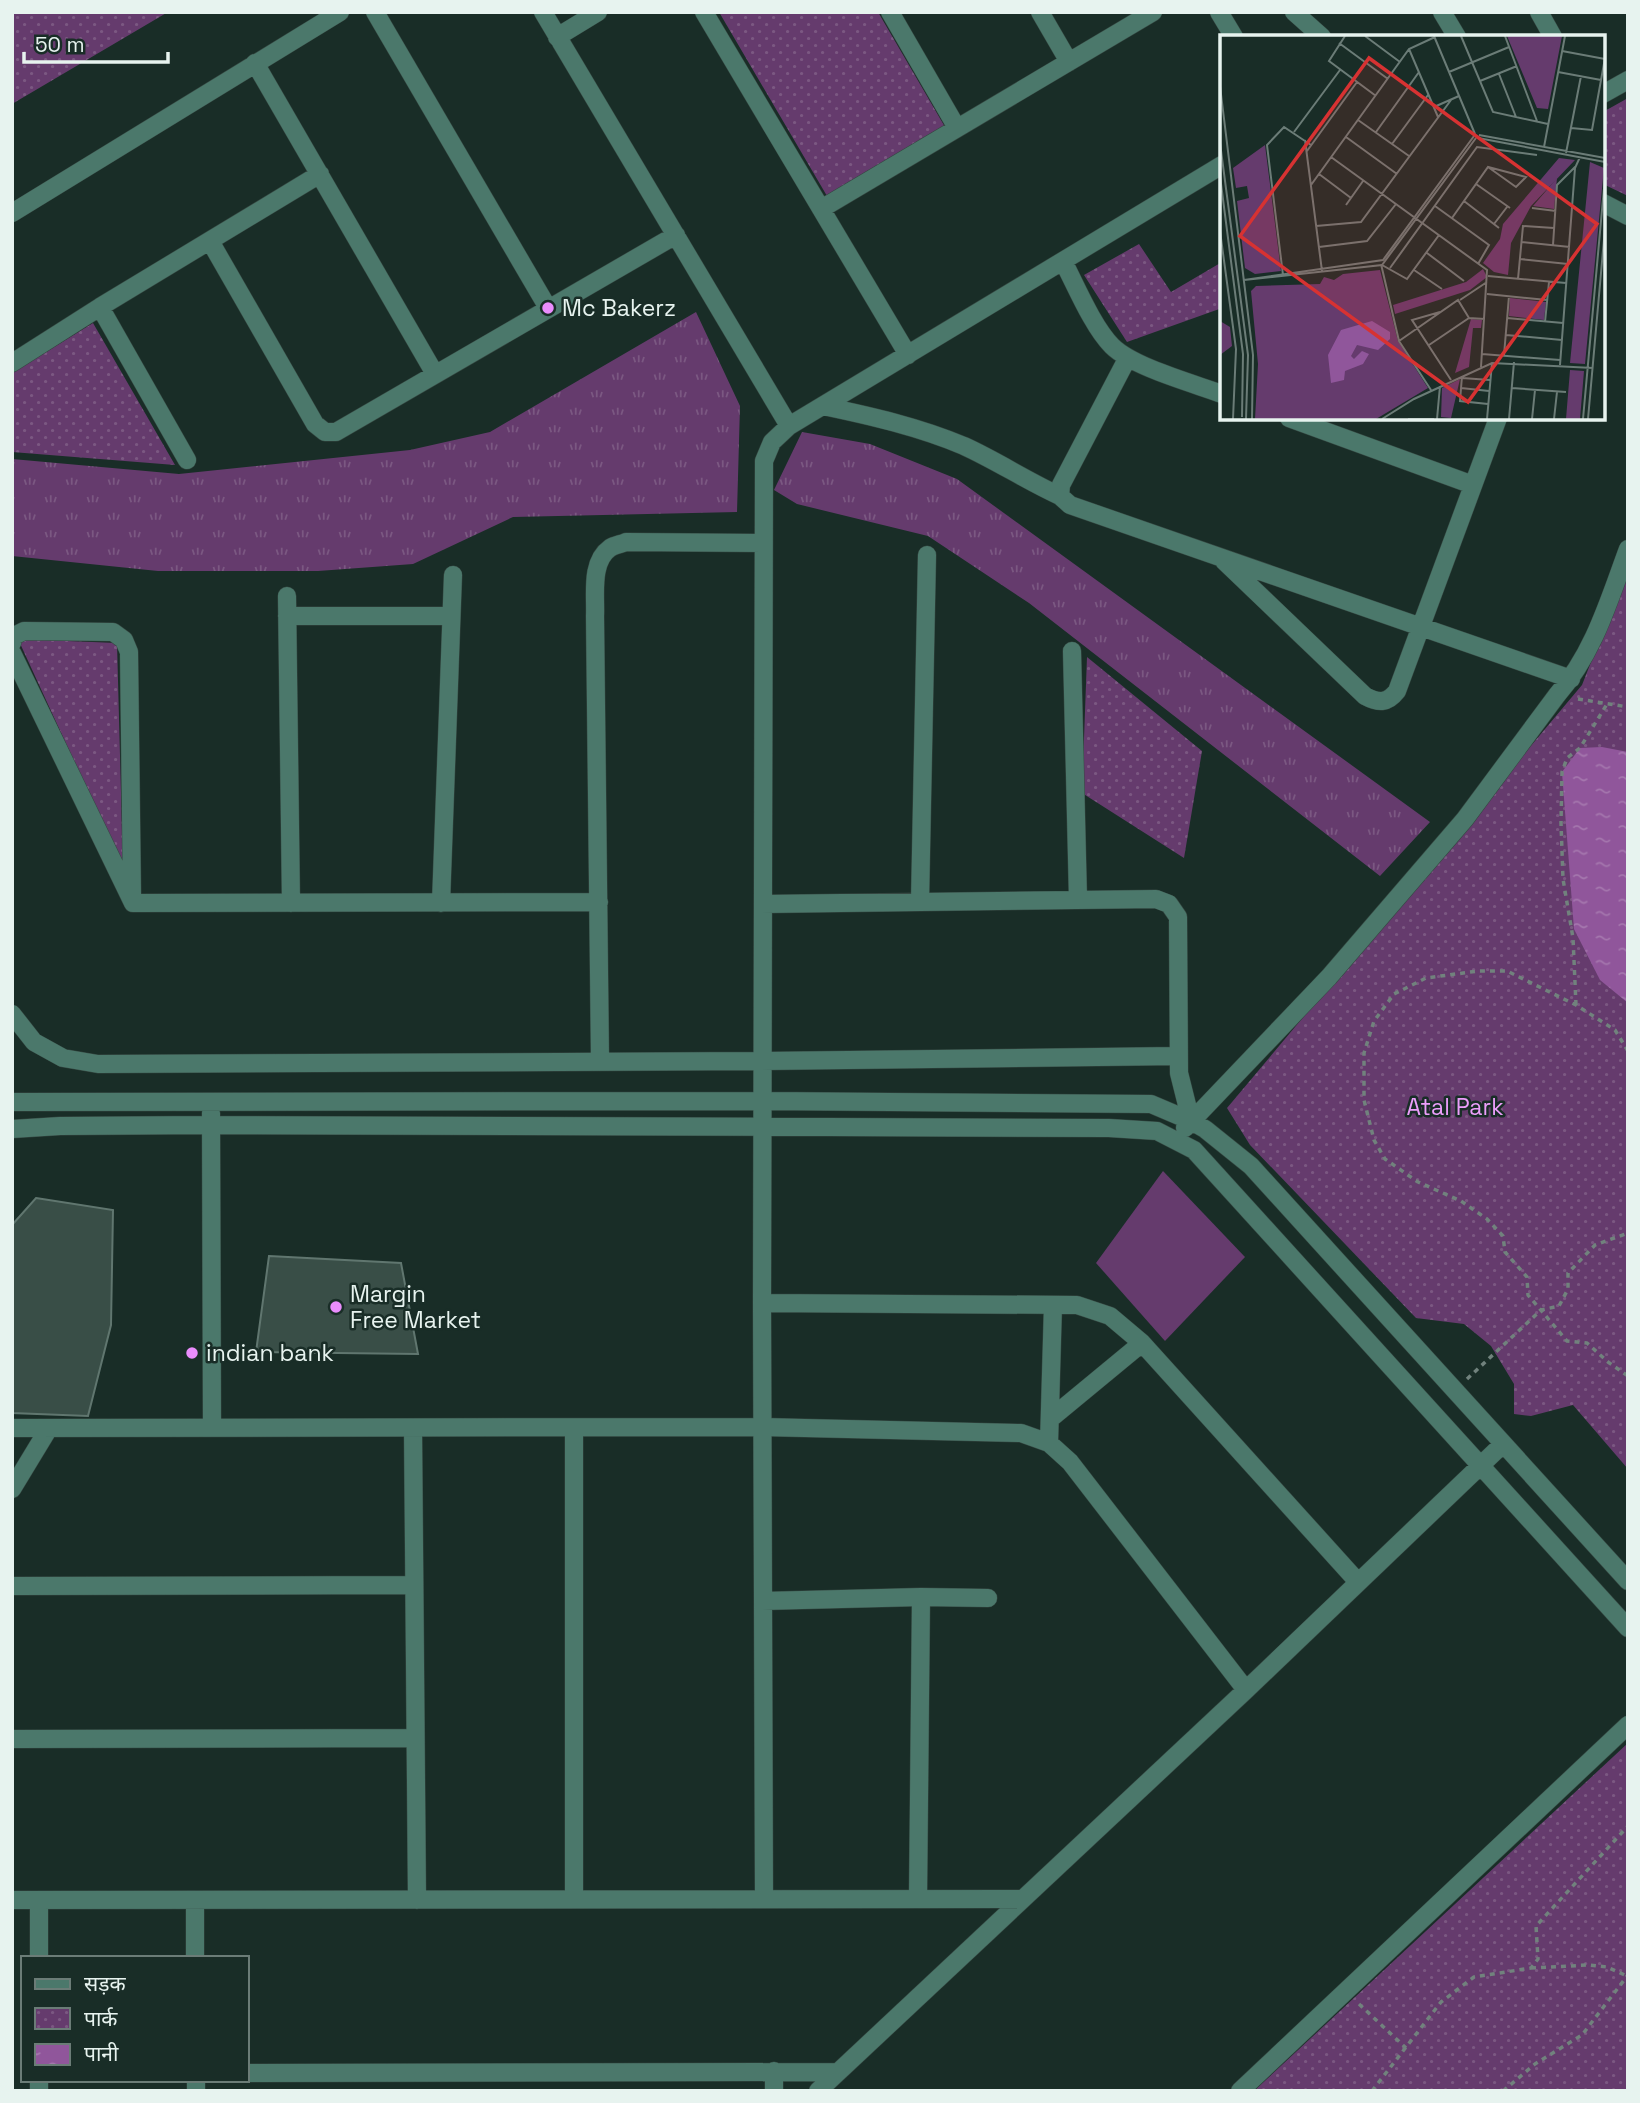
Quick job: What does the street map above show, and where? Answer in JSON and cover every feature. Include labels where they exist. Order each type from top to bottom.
[{"type":"street","points":[[12,213],[340,12]]},
{"type":"street","points":[[374,12],[548,308]]},
{"type":"street","points":[[543,12],[789,426]]},
{"type":"street","points":[[558,37],[598,12]]},
{"type":"street","points":[[704,12],[908,355]]},
{"type":"street","points":[[890,12],[957,128]]},
{"type":"street","points":[[1040,12],[1069,62]]},
{"type":"street","points":[[821,209],[1153,12]]},
{"type":"street","points":[[1219,12],[1233,35]]},
{"type":"street","points":[[1442,12],[1456,35]]},
{"type":"street","points":[[1539,12],[1552,35]]},
{"type":"street","points":[[1305,15],[1320,35]]},
{"type":"street","points":[[255,63],[435,374]]},
{"type":"street","points":[[1605,93],[1628,80]]},
{"type":"street","points":[[764,1899],[764,460],[772,442],[789,426],[1220,166]]},
{"type":"street","points":[[12,363],[320,174]]},
{"type":"street","points":[[1605,204],[1628,216]]},
{"type":"street","points":[[210,241],[315,424],[325,432],[336,432],[676,235]]},
{"type":"street","points":[[1063,261],[1097,327],[1111,345],[1128,359],[1220,393]]},
{"type":"street","points":[[100,307],[187,460]]},
{"type":"street","points":[[1060,496],[1061,485],[1128,359]]},
{"type":"street","points":[[823,406],[887,420],[943,438],[999,463],[1060,496],[1070,505],[1571,679]]},
{"type":"street","points":[[1294,420],[1473,485]]},
{"type":"street","points":[[1219,556],[1365,696],[1383,702],[1397,691],[1497,420]]},
{"type":"street","points":[[600,1060],[595,616],[596,575],[600,560],[610,548],[626,542],[763,543]]},
{"type":"street","points":[[1174,1140],[1329,977],[1465,820],[1571,679],[1592,644],[1628,549]]},
{"type":"street","points":[[920,902],[928,555]]},
{"type":"street","points":[[441,903],[453,575]]},
{"type":"street","points":[[287,596],[292,903]]},
{"type":"street","points":[[287,616],[451,616]]},
{"type":"street","points":[[12,643],[14,636],[24,631],[113,632],[124,640],[129,652],[132,903]]},
{"type":"street","points":[[1072,651],[1077,900]]},
{"type":"street","points":[[12,653],[132,903]]},
{"type":"street","points":[[763,904],[1156,899],[1170,905],[1178,917],[1179,1073],[1191,1121]]},
{"type":"street","points":[[132,903],[599,902]]},
{"type":"street","points":[[12,1014],[34,1042],[62,1058],[98,1064],[1178,1056]]},
{"type":"street","points":[[12,1122],[12,1104],[763,1101],[1151,1104],[1205,1129],[1251,1166],[1628,1581]]},
{"type":"street","points":[[211,1102],[212,1428]]},
{"type":"street","points":[[602,1102],[602,1126]]},
{"type":"street","points":[[12,1129],[211,1125],[602,1126],[1109,1128],[1157,1132],[1194,1150],[1628,1628]]},
{"type":"street","points":[[762,1303],[1077,1305],[1110,1316],[1142,1343],[1358,1581]]},
{"type":"street","points":[[1049,1443],[1053,1305]]},
{"type":"street","points":[[1050,1419],[1142,1343]]},
{"type":"street","points":[[574,1427],[574,1899]]},
{"type":"street","points":[[12,1428],[762,1427],[1021,1433],[1049,1443],[1070,1462],[1245,1690]]},
{"type":"street","points":[[12,1489],[49,1428]]},
{"type":"street","points":[[413,1428],[417,1900]]},
{"type":"street","points":[[818,2091],[1503,1444]]},
{"type":"street","points":[[12,1586],[414,1584]]},
{"type":"street","points":[[918,1899],[920,1597]]},
{"type":"street","points":[[763,1601],[988,1598]]},
{"type":"street","points":[[1240,2091],[1628,1724]]},
{"type":"street","points":[[12,1739],[415,1738]]},
{"type":"street","points":[[12,1900],[1021,1899]]},
{"type":"street","points":[[39,1900],[39,1956]]},
{"type":"street","points":[[195,1900],[195,1956]]},
{"type":"street","points":[[774,2071],[774,2091]]},
{"type":"street","points":[[248,2073],[837,2072]]},
{"type":"path","points":[[1557,695],[1628,708]]},
{"type":"path","points":[[1576,1005],[1573,938],[1563,879],[1562,772],[1567,758],[1580,748],[1607,704]]},
{"type":"path","points":[[1628,1051],[1615,1030],[1576,1005],[1507,971],[1478,971],[1426,978],[1394,995],[1374,1020],[1364,1053],[1364,1100],[1374,1140],[1385,1159],[1418,1182],[1461,1202],[1487,1219],[1503,1236],[1505,1252],[1527,1277],[1528,1295],[1567,1341],[1587,1343],[1628,1376]]},
{"type":"path","points":[[1455,1391],[1541,1310],[1559,1306],[1568,1289],[1568,1273],[1595,1245],[1628,1233]]},
{"type":"path","points":[[1531,1968],[1538,1959],[1535,1926],[1628,1826]]},
{"type":"path","points":[[1372,2091],[1441,2002],[1474,1977],[1531,1968],[1588,1965],[1607,1967],[1627,1975],[1582,2035],[1535,2064],[1503,2091]]},
{"type":"path","points":[[1345,1991],[1406,2048]]},
{"type":"green space","points":[[12,12],[168,12],[12,104]]},
{"type":"green space","points":[[719,12],[878,12],[945,127],[827,196]]},
{"type":"green space","points":[[1628,98],[1628,196],[1605,185],[1605,111]]},
{"type":"green space","points":[[1139,244],[1171,292],[1220,263],[1220,309],[1127,342],[1084,275]]},
{"type":"green space","points":[[696,312],[740,406],[737,512],[513,517],[413,564],[318,571],[158,571],[12,556],[12,459],[179,474],[410,450],[490,432]]},
{"type":"green space","points":[[93,323],[175,465],[12,452],[12,373]]},
{"type":"green space","points":[[802,432],[870,444],[957,479],[1430,822],[1380,876],[1029,603],[928,536],[797,504],[774,490]]},
{"type":"green space","name":"Atal Park","points":[[1628,568],[1628,1469],[1573,1405],[1531,1416],[1514,1414],[1514,1384],[1491,1346],[1464,1324],[1416,1318],[1250,1145],[1227,1108],[1582,685]]},
{"type":"green space","points":[[18,639],[117,643],[123,868]]},
{"type":"green space","points":[[1087,657],[1202,751],[1184,858],[1082,793]]},
{"type":"green space","points":[[1163,1171],[1245,1257],[1165,1341],[1096,1263]]},
{"type":"green space","points":[[1628,1743],[1628,2091],[1254,2091]]},
{"type":"water","points":[[1602,747],[1628,752],[1628,1003],[1600,980],[1574,929],[1562,772],[1580,748]]},
{"type":"building","points":[[36,1198],[113,1210],[111,1325],[88,1416],[12,1413],[12,1225]]},
{"type":"building","name":"Margin Free Market","points":[[269,1256],[401,1263],[418,1354],[256,1352]]},
{"type":"place","name":"Mc Bakerz","points":[[548,308]]},
{"type":"place","name":"Margin Free Market","points":[[336,1307]]},
{"type":"place","name":"indian bank","points":[[192,1353]]}]
